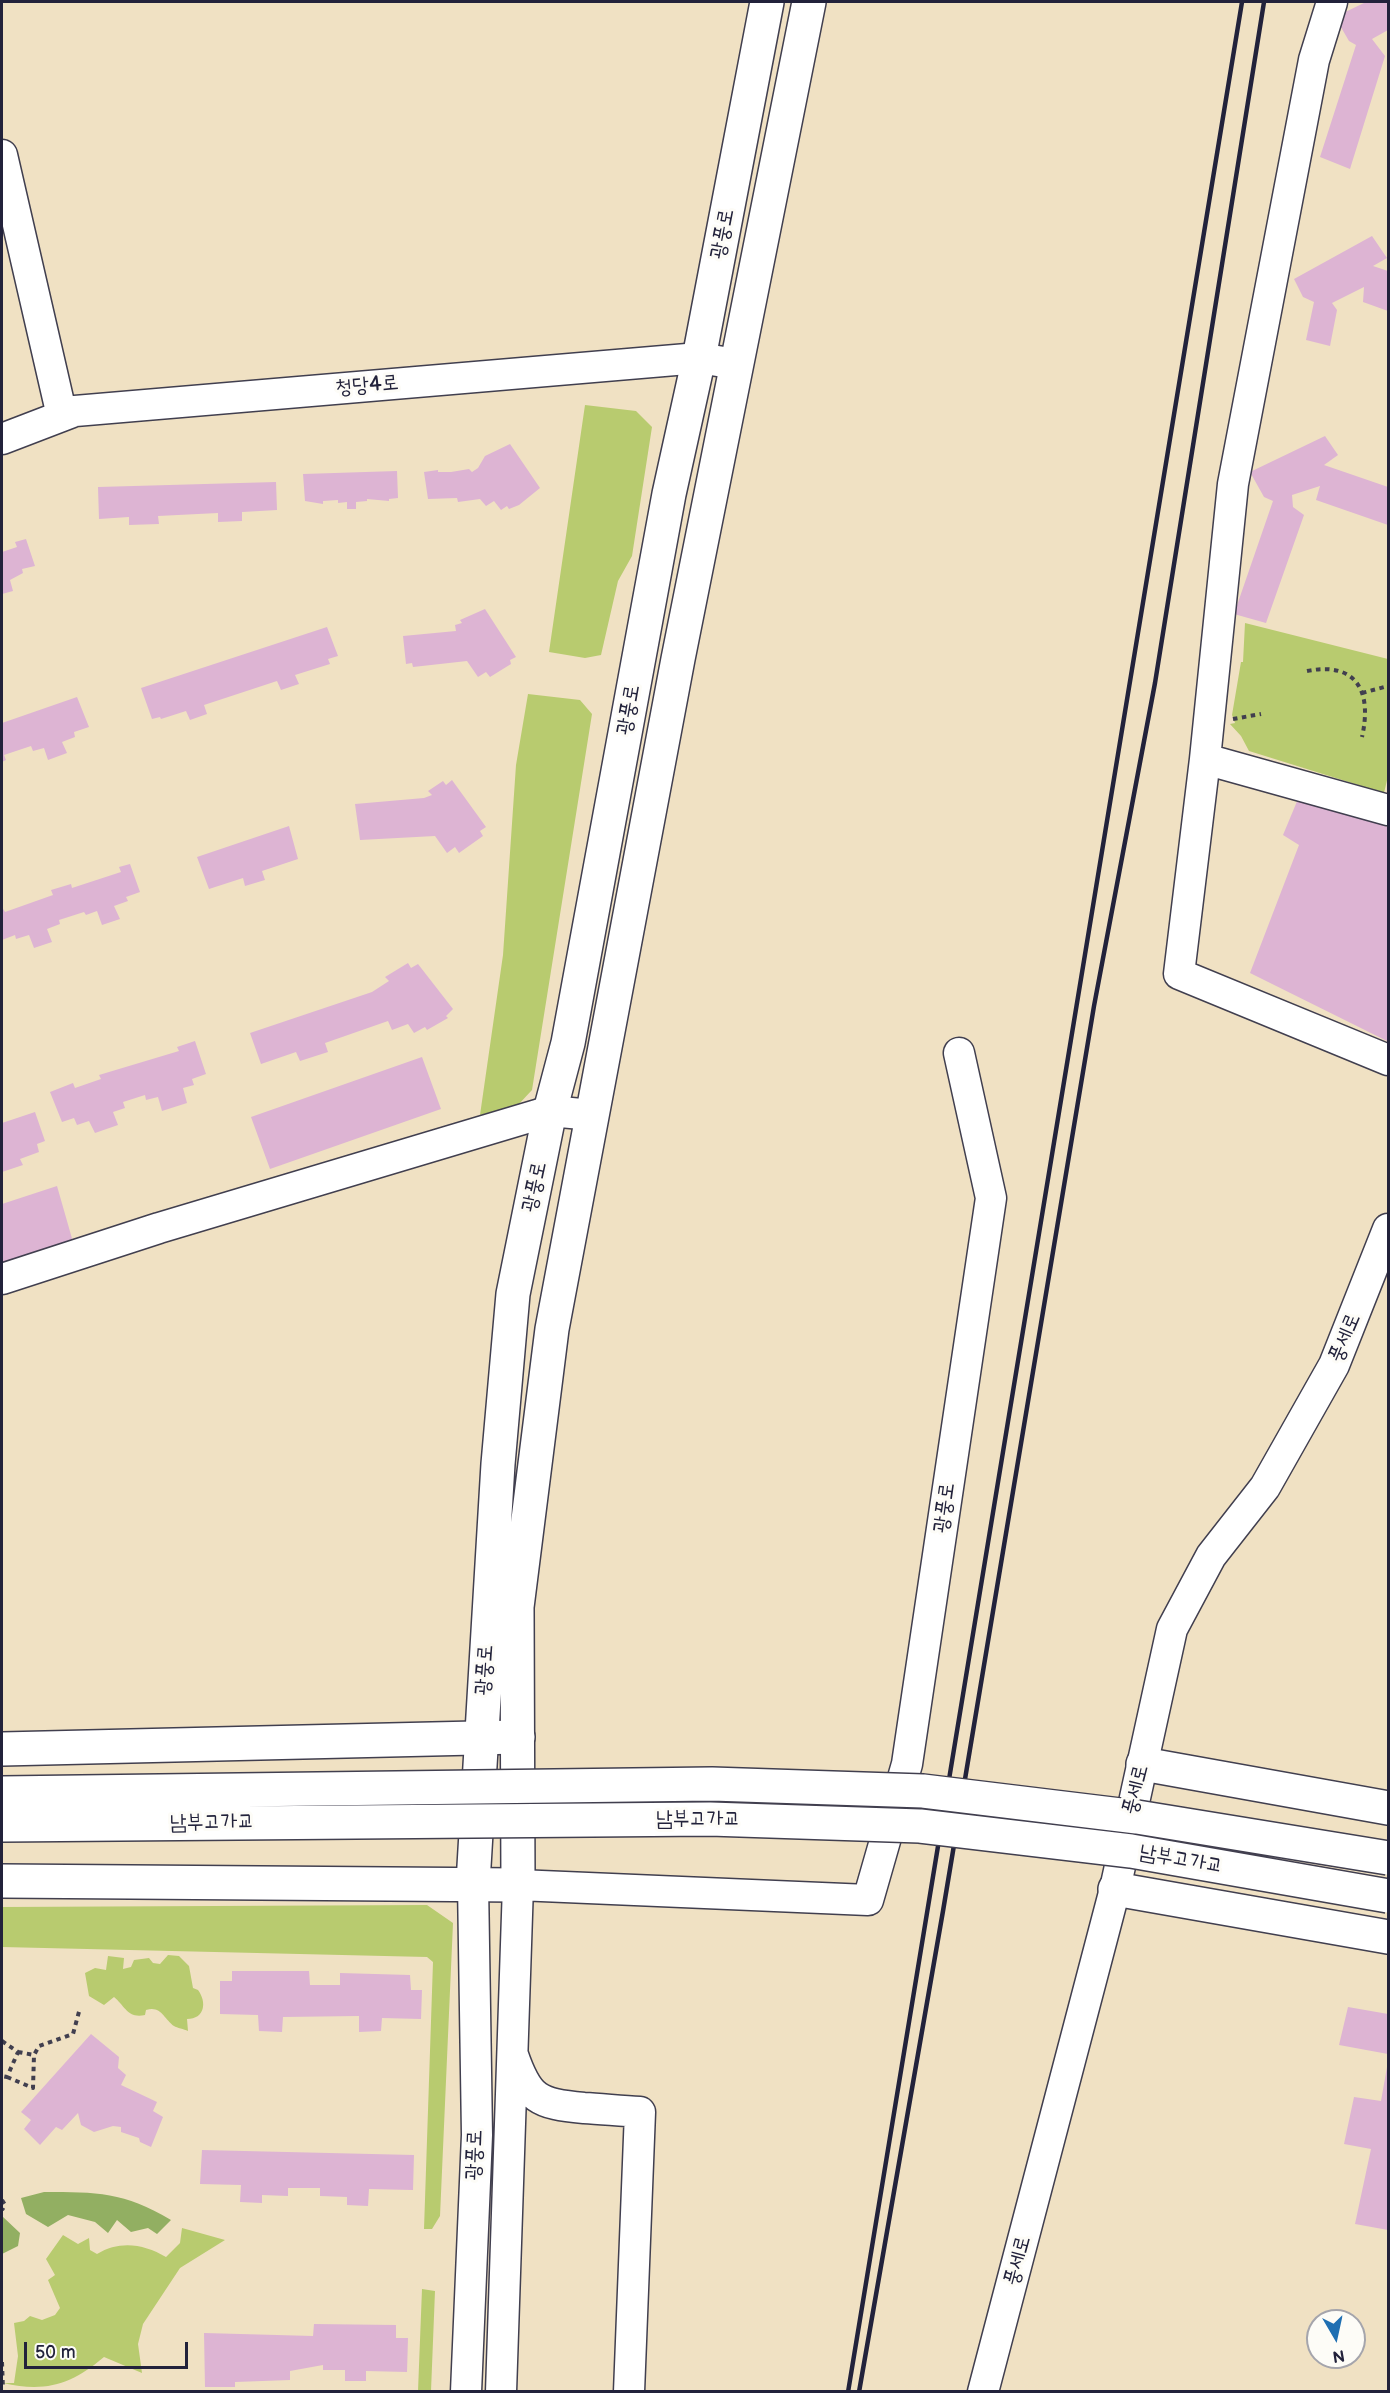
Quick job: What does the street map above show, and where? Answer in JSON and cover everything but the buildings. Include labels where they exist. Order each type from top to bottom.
[{"type":"main road","name":"광풍로","points":[[473,1883],[481,1738],[513,1294],[550,1111],[568,1043],[669,494],[699,358],[767,2]]},
{"type":"main road","name":"광풍로","points":[[518,1885],[517,1607],[552,1329],[736,364],[809,2]]},
{"type":"main road","points":[[2,1749],[518,1737]]},
{"type":"main road","points":[[1143,1764],[1389,1808]]},
{"type":"main road","name":"남부고가교","points":[[2,1793],[712,1784],[923,1791],[1137,1817],[1389,1858]]},
{"type":"main road","name":"남부고가교","points":[[2,1825],[710,1820],[920,1826],[1131,1851],[1389,1896]]},
{"type":"main road","points":[[2,1881],[518,1885]]},
{"type":"main road","points":[[1115,1889],[1389,1937]]},
{"type":"street","points":[[1332,2],[1314,60],[1233,484],[1205,759],[1179,974],[1389,1060]]},
{"type":"street","points":[[2,155],[62,416]]},
{"type":"street","name":"청당4로","points":[[2,439],[75,411],[699,358],[736,364]]},
{"type":"street","points":[[1205,759],[1389,810]]},
{"type":"street","name":"광풍로","points":[[501,2391],[510,2048],[518,1885],[868,1900],[907,1764],[991,1198],[959,1053]]},
{"type":"street","points":[[2,1279],[159,1228],[550,1111],[592,1115]]},
{"type":"street","name":"풍세로","points":[[983,2391],[1115,1889],[1172,1629],[1211,1557],[1265,1487],[1334,1365],[1389,1229]]},
{"type":"street","name":"광풍로","points":[[466,2391],[477,2135],[473,1883]]},
{"type":"street","points":[[510,2048],[524,2083],[536,2096],[551,2105],[640,2112],[629,2391]]},
{"type":"street","points":[[508,2148],[522,2128],[551,2105]]},
{"type":"path","points":[[1307,671],[1348,675],[1358,682],[1367,707],[1362,736]]},
{"type":"path","points":[[1362,693],[1389,686]]},
{"type":"path","points":[[1230,720],[1261,714]]},
{"type":"path","points":[[18,2052],[4,2077],[33,2088],[34,2055],[39,2046],[72,2034],[80,2008]]},
{"type":"path","points":[[2,2041],[18,2052],[34,2055]]},
{"type":"path","points":[[2,2200],[5,2205],[2,2210]]},
{"type":"path","points":[[2,2362],[3,2389]]},
{"type":"green space","points":[[585,405],[636,411],[652,427],[632,556],[618,581],[601,655],[585,658],[549,652]]},
{"type":"green space","points":[[1245,623],[1388,659],[1388,776],[1384,793],[1249,751],[1241,736],[1230,724],[1235,723],[1232,715],[1241,662],[1243,662]]},
{"type":"green space","points":[[528,694],[580,700],[592,714],[532,1090],[518,1105],[480,1115],[503,955],[516,765]]},
{"type":"green space","points":[[427,1905],[453,1923],[440,2216],[432,2229],[424,2229],[433,1962],[427,1957],[2,1947],[2,1907]]},
{"type":"green space","points":[[168,1955],[179,1956],[189,1966],[193,1988],[198,1990],[203,2000],[201,2013],[187,2019],[188,2031],[174,2026],[155,2009],[146,2010],[145,2015],[139,2016],[127,2011],[114,1997],[104,2005],[89,1996],[85,1973],[95,1968],[106,1970],[108,1956],[124,1958],[123,1969],[131,1967],[134,1960],[149,1958],[153,1963],[160,1964]]},
{"type":"green space","points":[[44,2192],[95,2193],[124,2199],[171,2220],[157,2234],[148,2228],[131,2232],[117,2220],[108,2233],[95,2222],[68,2215],[48,2227],[26,2214],[21,2198]]},
{"type":"green space","points":[[2,2216],[20,2233],[18,2246],[2,2254]]},
{"type":"green space","points":[[182,2228],[225,2240],[180,2268],[143,2324],[138,2344],[142,2373],[104,2357],[81,2374],[58,2384],[32,2387],[3,2383],[14,2383],[18,2356],[14,2323],[24,2321],[30,2316],[42,2320],[55,2315],[60,2308],[48,2280],[55,2275],[46,2259],[63,2235],[78,2244],[89,2238],[90,2250],[97,2254],[114,2247],[132,2245],[149,2249],[166,2257],[180,2243]]},
{"type":"green space","points":[[422,2289],[435,2291],[431,2391],[418,2391]]},
{"type":"railway","points":[[848,2392],[1242,2]]},
{"type":"railway","points":[[859,2392],[943,1911],[1094,1006],[1155,683],[1264,2]]}]
